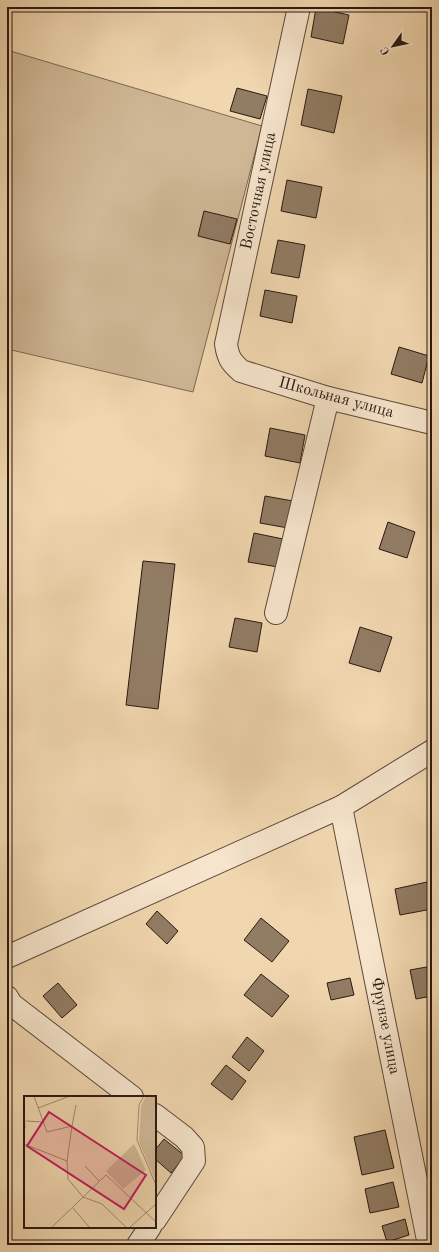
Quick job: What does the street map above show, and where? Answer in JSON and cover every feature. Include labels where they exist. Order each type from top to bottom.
[{"type":"street","name":"Восточная улица","points":[[241,371],[233,364],[228,356],[226,344],[299,7]]},
{"type":"street","name":"Школьная улица","points":[[241,371],[328,398],[432,423]]},
{"type":"street","points":[[276,613],[328,398]]},
{"type":"street","points":[[7,956],[341,807],[432,751]]},
{"type":"street","name":"Фрунзе улица","points":[[341,807],[429,1245]]},
{"type":"street","points":[[7,997],[11,1004],[131,1096]]},
{"type":"street","points":[[156,1116],[184,1137],[193,1147],[194,1161],[156,1218]]},
{"type":"street","points":[[138,1245],[149,1228]]},
{"type":"shaded area","points":[[7,50],[262,126],[193,392],[7,349]]},
{"type":"building","points":[[316,8],[349,15],[343,44],[311,37]]},
{"type":"building","points":[[237,88],[267,96],[260,119],[230,111]]},
{"type":"building","points":[[308,89],[342,96],[334,133],[301,125]]},
{"type":"building","points":[[287,180],[322,187],[316,218],[281,211]]},
{"type":"building","points":[[204,211],[237,219],[230,244],[198,236]]},
{"type":"building","points":[[278,240],[305,245],[299,278],[271,273]]},
{"type":"building","points":[[265,290],[297,296],[292,323],[260,316]]},
{"type":"building","points":[[399,347],[429,356],[422,383],[391,374]]},
{"type":"building","points":[[270,428],[305,435],[300,463],[265,456]]},
{"type":"building","points":[[265,496],[293,501],[288,528],[260,523]]},
{"type":"building","points":[[388,522],[415,532],[407,558],[379,549]]},
{"type":"building","points":[[254,533],[283,539],[278,567],[248,562]]},
{"type":"building","points":[[143,561],[175,564],[158,709],[126,705]]},
{"type":"building","points":[[235,618],[262,623],[257,652],[229,647]]},
{"type":"building","points":[[360,627],[392,637],[380,672],[349,663]]},
{"type":"building","points":[[427,882],[432,909],[400,915],[395,889]]},
{"type":"building","points":[[157,911],[178,931],[167,944],[146,924]]},
{"type":"building","points":[[261,918],[289,941],[272,962],[244,940]]},
{"type":"building","points":[[432,966],[432,996],[416,999],[410,970]]},
{"type":"building","points":[[261,974],[289,996],[272,1017],[244,995]]},
{"type":"building","points":[[350,978],[354,995],[331,1000],[327,983]]},
{"type":"building","points":[[58,983],[77,1005],[62,1018],[43,996]]},
{"type":"building","points":[[247,1037],[264,1051],[249,1071],[232,1057]]},
{"type":"building","points":[[226,1065],[246,1081],[232,1100],[211,1084]]},
{"type":"building","points":[[385,1130],[394,1168],[362,1175],[354,1137]]},
{"type":"building","points":[[164,1139],[185,1156],[171,1173],[156,1160],[156,1149]]},
{"type":"building","points":[[393,1182],[399,1207],[370,1213],[365,1189]]},
{"type":"building","points":[[405,1219],[409,1235],[387,1242],[382,1226]]}]
